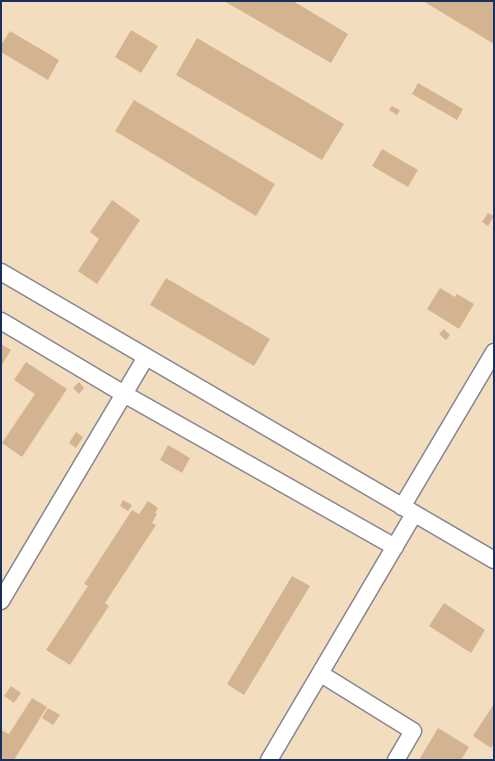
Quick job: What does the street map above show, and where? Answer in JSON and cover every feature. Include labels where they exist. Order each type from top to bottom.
[{"type":"lane","points":[[1,272],[494,560]]},
{"type":"lane","points":[[1,321],[124,394],[395,547]]},
{"type":"lane","points":[[269,760],[395,547],[408,511],[494,352]]},
{"type":"lane","points":[[1,601],[146,357]]},
{"type":"lane","points":[[320,674],[413,731],[396,760]]},
{"type":"building","points":[[224,1],[293,1],[348,34],[331,63]]},
{"type":"building","points":[[423,1],[494,1],[494,44]]},
{"type":"building","points":[[131,30],[158,46],[141,73],[115,57]]},
{"type":"building","points":[[10,31],[59,60],[48,80],[1,52],[1,45]]},
{"type":"building","points":[[197,38],[344,124],[322,160],[176,75]]},
{"type":"building","points":[[418,83],[463,109],[457,120],[412,94]]},
{"type":"building","points":[[134,100],[275,184],[256,216],[115,131]]},
{"type":"building","points":[[392,106],[400,110],[397,115],[389,110]]},
{"type":"building","points":[[382,149],[418,170],[408,187],[372,166]]},
{"type":"building","points":[[112,200],[140,220],[97,284],[78,271],[99,239],[90,232]]},
{"type":"building","points":[[488,213],[494,216],[488,226],[482,222]]},
{"type":"building","points":[[166,278],[270,339],[254,366],[150,305]]},
{"type":"building","points":[[440,288],[455,297],[457,294],[474,304],[459,329],[427,309]]},
{"type":"building","points":[[444,329],[450,335],[446,340],[439,334]]},
{"type":"building","points":[[1,344],[11,350],[1,366]]},
{"type":"building","points":[[26,362],[67,389],[22,457],[2,443],[35,394],[14,380]]},
{"type":"building","points":[[79,382],[84,388],[79,394],[73,388]]},
{"type":"building","points":[[76,432],[83,437],[76,448],[69,443]]},
{"type":"building","points":[[168,445],[190,458],[182,473],[160,460]]},
{"type":"building","points":[[123,500],[132,505],[128,511],[120,506]]},
{"type":"building","points":[[148,501],[158,508],[152,523],[156,525],[105,603],[109,606],[70,665],[46,650],[88,586],[84,584],[132,510],[139,514]]},
{"type":"building","points":[[292,576],[310,586],[244,695],[227,684]]},
{"type":"building","points":[[444,603],[485,630],[471,653],[429,626]]},
{"type":"building","points":[[11,686],[21,693],[14,703],[4,696]]},
{"type":"building","points":[[32,698],[47,707],[14,760],[1,760],[1,730],[9,734]]},
{"type":"building","points":[[494,704],[494,744],[491,748],[473,736]]},
{"type":"building","points":[[48,708],[60,715],[53,725],[42,718]]},
{"type":"building","points":[[438,728],[469,747],[461,760],[419,760]]}]
